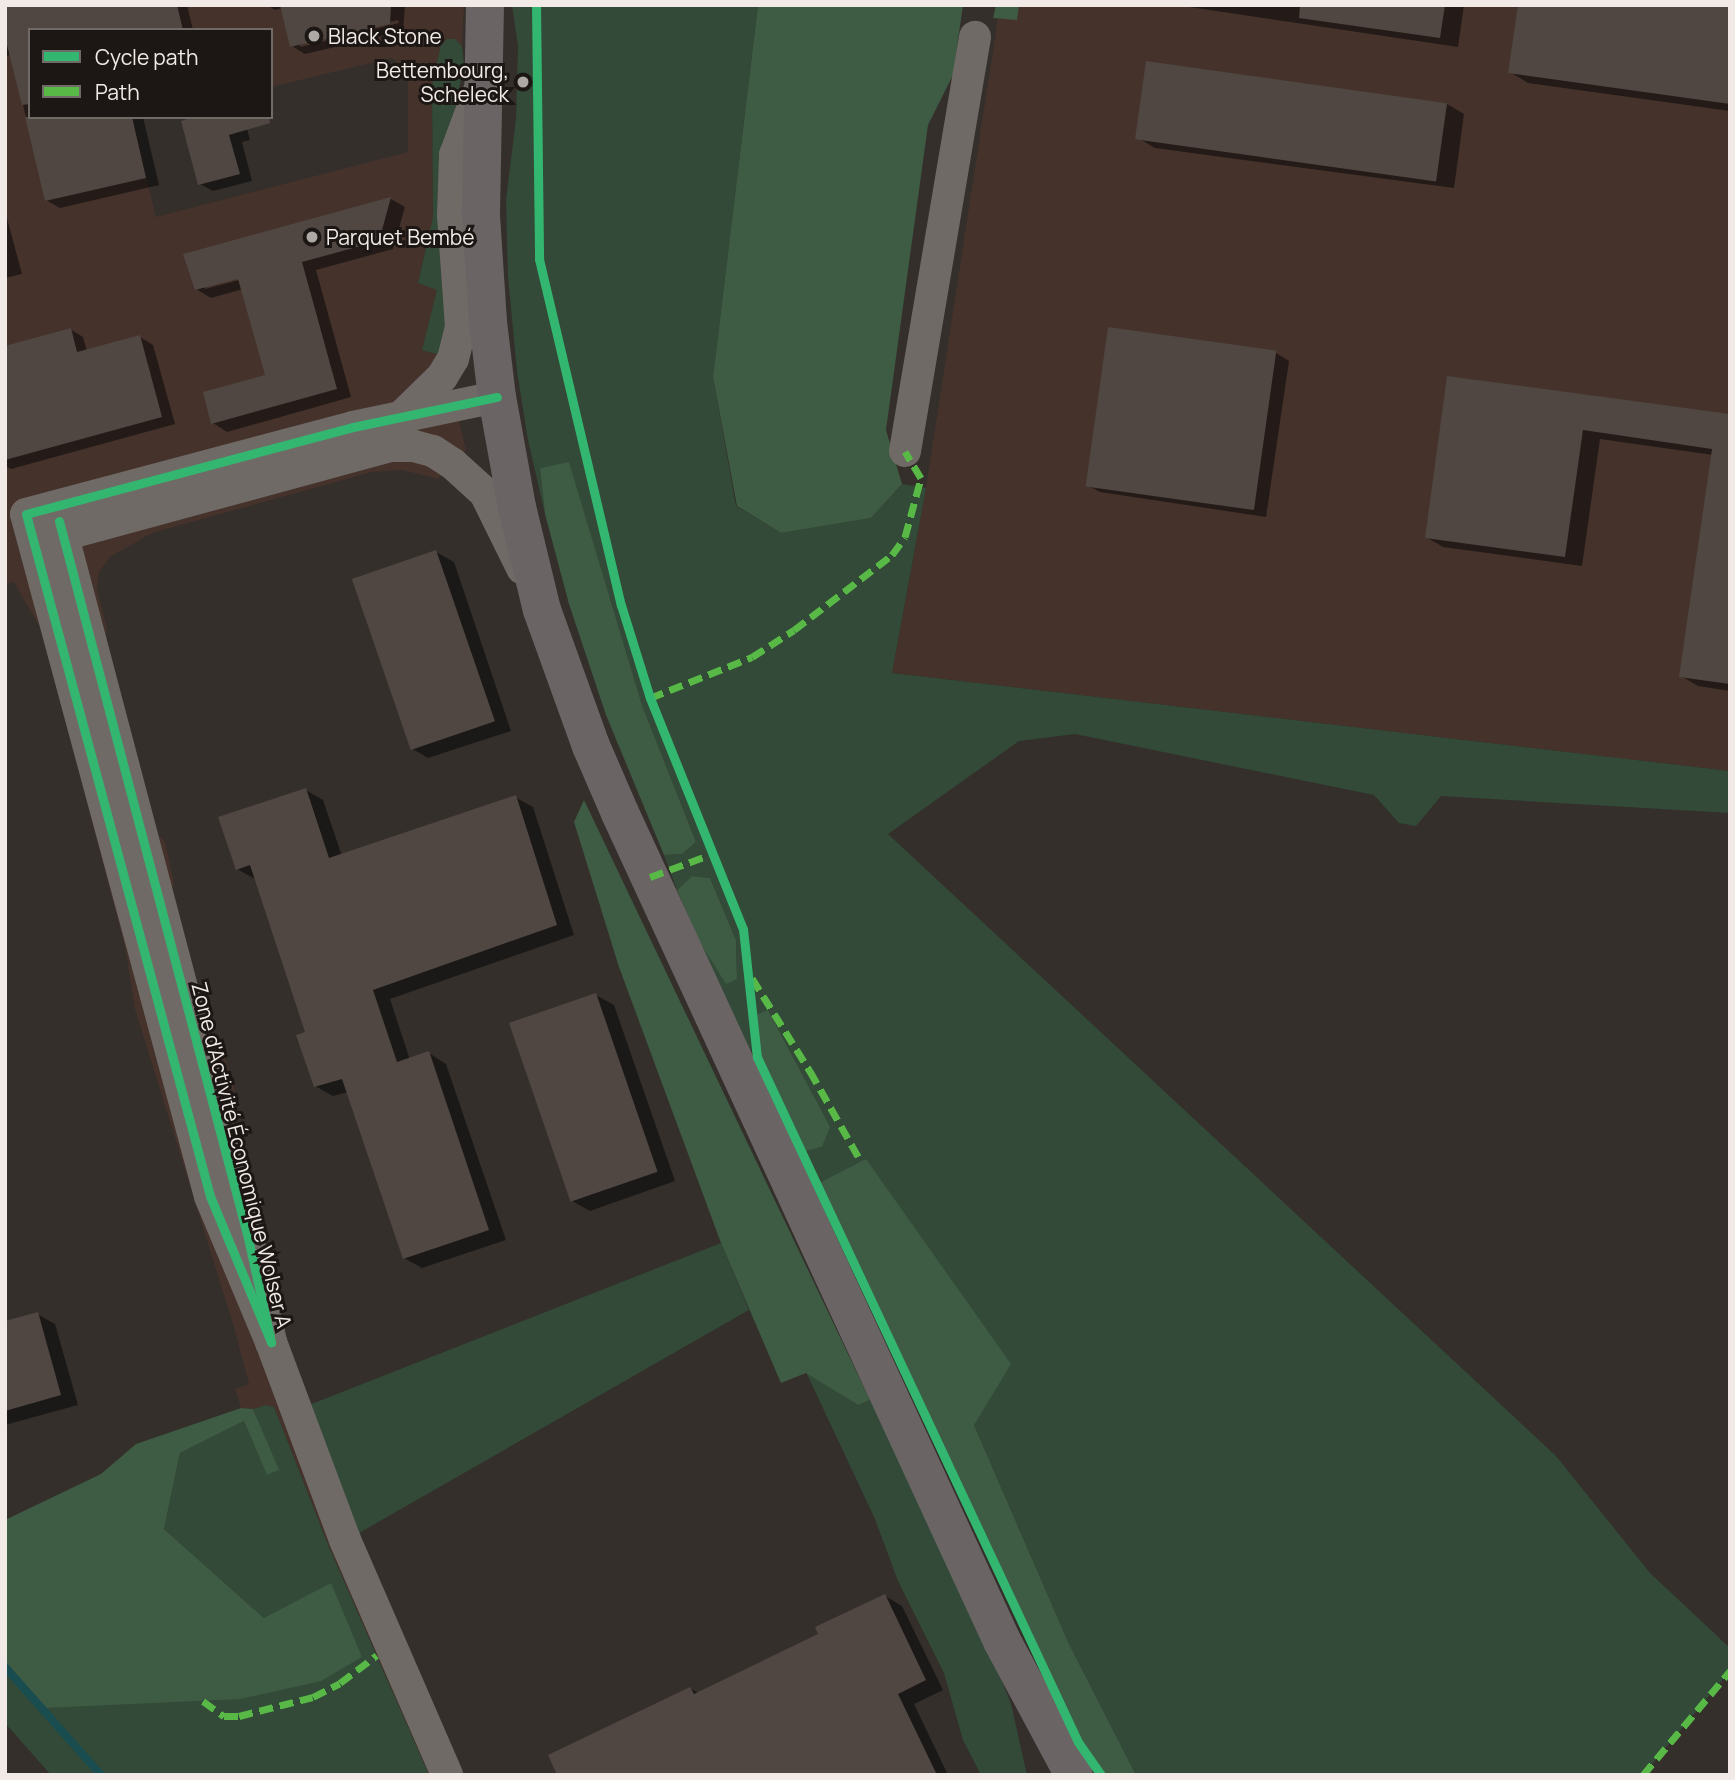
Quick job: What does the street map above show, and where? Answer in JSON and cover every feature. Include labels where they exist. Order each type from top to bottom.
[{"type":"main road","points":[[485,5],[481,216],[498,403],[517,507],[542,610],[592,746],[620,813],[1002,1641],[1074,1775]]},
{"type":"main road","points":[[1002,1641],[1048,1775]]},
{"type":"street","points":[[905,451],[975,37]]},
{"type":"street","points":[[403,416],[442,377],[453,359],[461,327],[453,215],[456,155],[482,82]]},
{"type":"street","points":[[40,530],[26,514],[403,416],[498,403]]},
{"type":"street","points":[[40,530],[498,403]]},
{"type":"street","points":[[40,530],[391,446],[414,446],[433,452],[453,464],[485,493],[542,610]]},
{"type":"street","name":"Zone d'Activité Économique Wolser A","points":[[40,530],[210,1196],[271,1342],[345,1540],[447,1775]]},
{"type":"shaded area","points":[[5,5],[464,5],[462,46],[455,39],[432,85],[433,217],[418,283],[438,290],[422,350],[440,355],[442,377],[452,390],[466,450],[438,479],[402,470],[372,472],[152,533],[110,557],[99,572],[97,589],[107,629],[102,656],[148,827],[165,841],[174,884],[168,896],[206,1043],[222,1047],[235,1090],[222,1103],[282,1324],[359,1533],[463,1775],[429,1775],[329,1547],[274,1407],[266,1405],[253,1409],[241,1408],[235,1389],[249,1384],[233,1324],[135,1009],[125,947],[41,629],[14,582],[5,584]],"holes":[[[28,28],[273,28],[273,87],[392,58],[408,72],[408,152],[156,217],[132,120],[135,119],[28,119]]]},
{"type":"shaded area","points":[[1000,5],[1730,5],[1730,771],[892,673],[926,488]]},
{"type":"green space","points":[[512,5],[758,5],[713,377],[736,506],[781,533],[871,518],[902,484],[926,488],[892,673],[1730,771],[1730,813],[1441,796],[1416,826],[1399,823],[1374,795],[1075,734],[1019,741],[888,834],[1556,1456],[1650,1573],[1730,1648],[1730,1671],[1643,1775],[1136,1775],[1069,1644],[974,1425],[866,1160],[817,1184],[802,1152],[822,1147],[829,1127],[768,1010],[751,1016],[757,1057],[744,1043],[698,939],[737,979],[736,940],[710,878],[692,876],[677,890],[664,855],[682,854],[696,842],[642,705],[569,463],[540,468],[545,514],[528,440],[517,371],[508,277],[506,200],[516,119],[518,46]]},
{"type":"green space","points":[[758,5],[963,5],[953,75],[928,125],[886,430],[902,484],[871,518],[781,533],[737,506],[713,377]]},
{"type":"green space","points":[[996,5],[1019,5],[1017,20],[993,18]]},
{"type":"green space","points":[[447,39],[455,39],[462,46],[464,63],[447,154],[451,323],[440,355],[422,350],[437,290],[418,283],[433,217],[432,85],[441,45]]},
{"type":"green space","points":[[569,462],[642,705],[696,842],[682,854],[664,855],[606,715],[569,604],[545,514],[540,468]]},
{"type":"green space","points":[[584,800],[870,1400],[858,1405],[806,1373],[781,1383],[721,1243],[619,967],[574,822]]},
{"type":"green space","points":[[692,876],[710,878],[736,940],[737,979],[726,984],[698,939],[677,890]]},
{"type":"green space","points":[[768,1010],[830,1127],[822,1147],[802,1152],[757,1057],[751,1016]]},
{"type":"green space","points":[[866,1159],[1011,1364],[974,1425],[1069,1644],[1136,1775],[1101,1775],[1078,1742],[817,1184]]},
{"type":"green space","points":[[721,1243],[749,1310],[359,1533],[309,1405]]},
{"type":"green space","points":[[806,1372],[858,1405],[870,1400],[990,1650],[1011,1704],[1027,1775],[981,1775],[963,1740],[944,1673],[898,1581],[875,1519]]},
{"type":"green space","points":[[266,1405],[274,1407],[329,1547],[429,1775],[51,1775],[5,1723],[5,1667],[44,1708],[264,1618],[164,1529],[180,1453],[244,1421],[267,1474],[278,1470],[253,1409]]},
{"type":"green space","points":[[241,1408],[253,1409],[279,1470],[267,1475],[244,1421],[180,1453],[164,1529],[264,1618],[331,1583],[362,1657],[321,1681],[240,1699],[44,1708],[5,1667],[5,1520],[101,1474],[136,1444]]},
{"type":"building","points":[[5,5],[177,5],[183,28],[28,28],[28,104],[22,105],[5,37]]},
{"type":"building","name":"Black Stone","points":[[280,5],[391,5],[390,24],[290,47]]},
{"type":"building","points":[[1300,5],[1445,5],[1440,38],[1299,18]]},
{"type":"building","points":[[1518,5],[1730,5],[1730,104],[1508,73]]},
{"type":"building","points":[[1146,61],[1447,103],[1436,182],[1135,139]]},
{"type":"building","points":[[25,117],[132,119],[146,178],[45,201]]},
{"type":"building","points":[[269,119],[270,123],[229,135],[240,174],[198,185],[181,121]]},
{"type":"building","points":[[391,197],[379,241],[302,262],[337,389],[211,424],[203,392],[265,375],[238,279],[195,290],[183,254]]},
{"type":"building","points":[[1108,327],[1276,351],[1254,510],[1086,486]]},
{"type":"building","points":[[71,328],[77,352],[140,335],[162,417],[5,460],[5,346]]},
{"type":"building","points":[[1447,376],[1730,414],[1730,684],[1679,677],[1712,449],[1583,430],[1565,557],[1425,538]]},
{"type":"building","points":[[436,550],[495,721],[411,750],[352,579]]},
{"type":"building","points":[[306,788],[329,858],[516,795],[557,925],[373,990],[397,1062],[429,1051],[489,1230],[403,1259],[342,1079],[314,1087],[296,1035],[305,1032],[250,865],[236,870],[218,817]]},
{"type":"building","points":[[596,993],[658,1172],[571,1202],[509,1023]]},
{"type":"building","points":[[38,1312],[61,1395],[5,1411],[5,1321]]},
{"type":"building","points":[[885,1594],[926,1680],[898,1694],[937,1775],[557,1775],[548,1755],[690,1687],[694,1694],[818,1634],[815,1627]]},
{"type":"waterway","points":[[5,1667],[101,1775]]},
{"type":"marked path","points":[[650,698],[752,657],[794,630],[892,555],[905,537],[921,478],[905,451]]},
{"type":"marked path","points":[[650,877],[712,854]]},
{"type":"marked path","points":[[752,978],[810,1071],[859,1158]]},
{"type":"marked path","points":[[203,1701],[224,1716],[239,1716],[313,1697],[340,1683],[377,1655]]},
{"type":"marked path","points":[[1643,1775],[1730,1671]]},
{"type":"cycle path","points":[[536,5],[539,259],[621,605],[650,698],[743,929],[757,1057],[1078,1742],[1101,1775]]},
{"type":"cycle path","points":[[59,521],[248,1238],[271,1342],[210,1196],[26,514],[353,427],[497,397]]},
{"type":"place","name":"Black Stone","points":[[314,36]]},
{"type":"place","name":"Bettembourg, Scheleck","points":[[523,82]]},
{"type":"place","name":"Parquet Bembé","points":[[312,237]]}]
